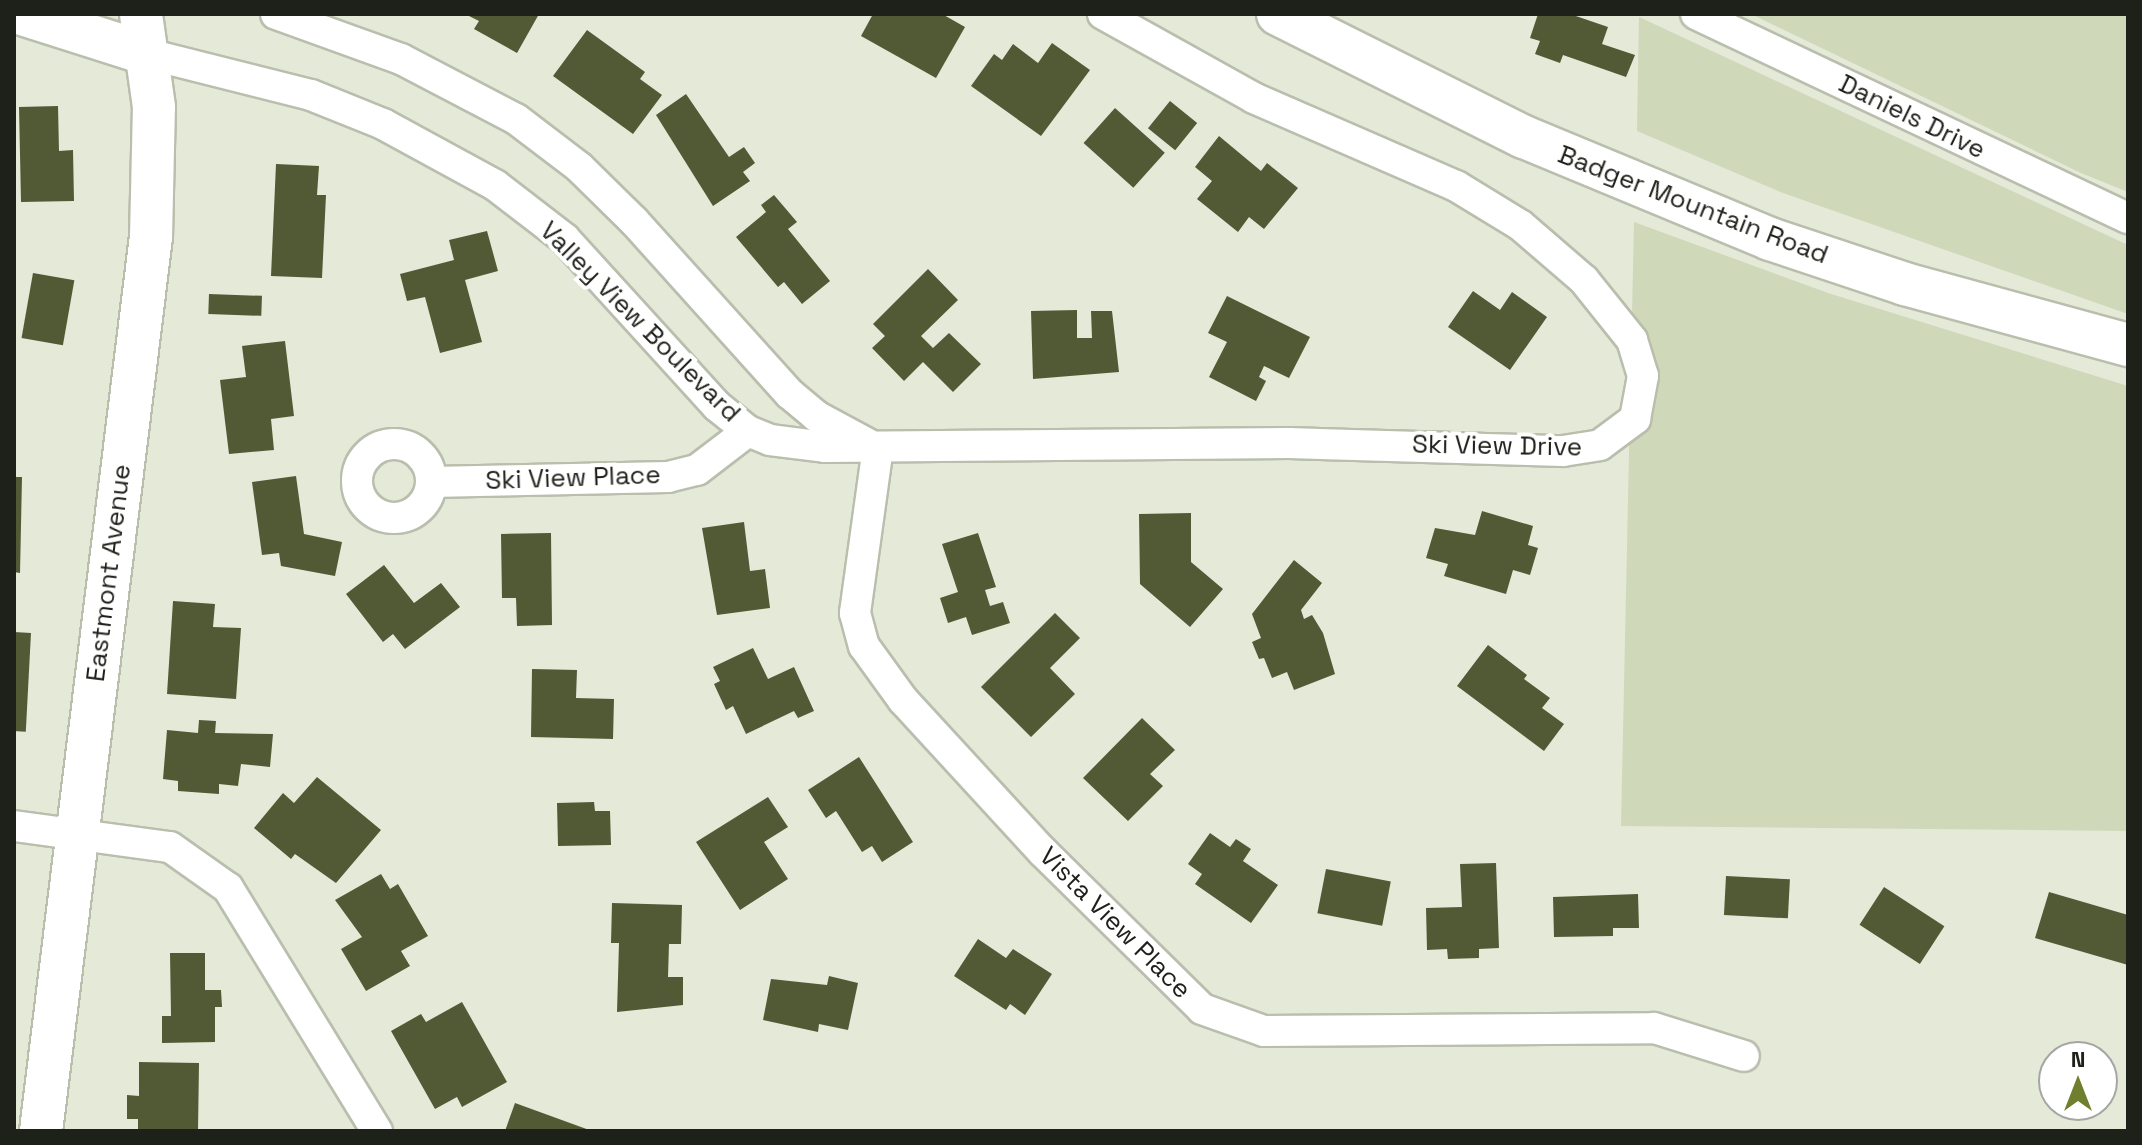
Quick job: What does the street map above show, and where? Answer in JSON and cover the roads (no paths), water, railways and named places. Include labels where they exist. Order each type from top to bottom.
[{"type":"main road","name":"Valley View Boulevard","points":[[22,14],[145,34]]},
{"type":"main road","name":"Badger Mountain Road","points":[[1278,14],[1524,137],[1770,239],[1905,284],[2128,345]]},
{"type":"main road","name":"Eastmont Avenue","points":[[41,1131],[151,237],[155,150],[145,34]]},
{"type":"street","points":[[276,14],[401,59],[516,119],[579,167],[634,221],[790,394],[837,429],[878,447]]},
{"type":"street","name":"Ski View Drive","points":[[878,447],[1319,443],[1563,451],[1600,445],[1635,419],[1643,385],[1632,340],[1584,280],[1520,225],[1456,186],[1254,98],[1103,14]]},
{"type":"street","name":"Daniels Drive","points":[[1696,14],[2128,218]]},
{"type":"street","name":"Valley View Boulevard","points":[[145,34],[383,124],[495,185],[565,239],[717,406],[748,431],[796,445],[878,447]]},
{"type":"street","name":"Ski View Place","points":[[431,482],[668,477],[697,470],[748,431]]},
{"type":"street","name":"Vista View Place","points":[[878,447],[855,613],[864,646],[903,700],[1043,852],[1202,1009],[1264,1031],[1654,1028],[1744,1056]]},
{"type":"street","points":[[14,826],[78,832],[170,847],[228,888],[377,1131]]}]
